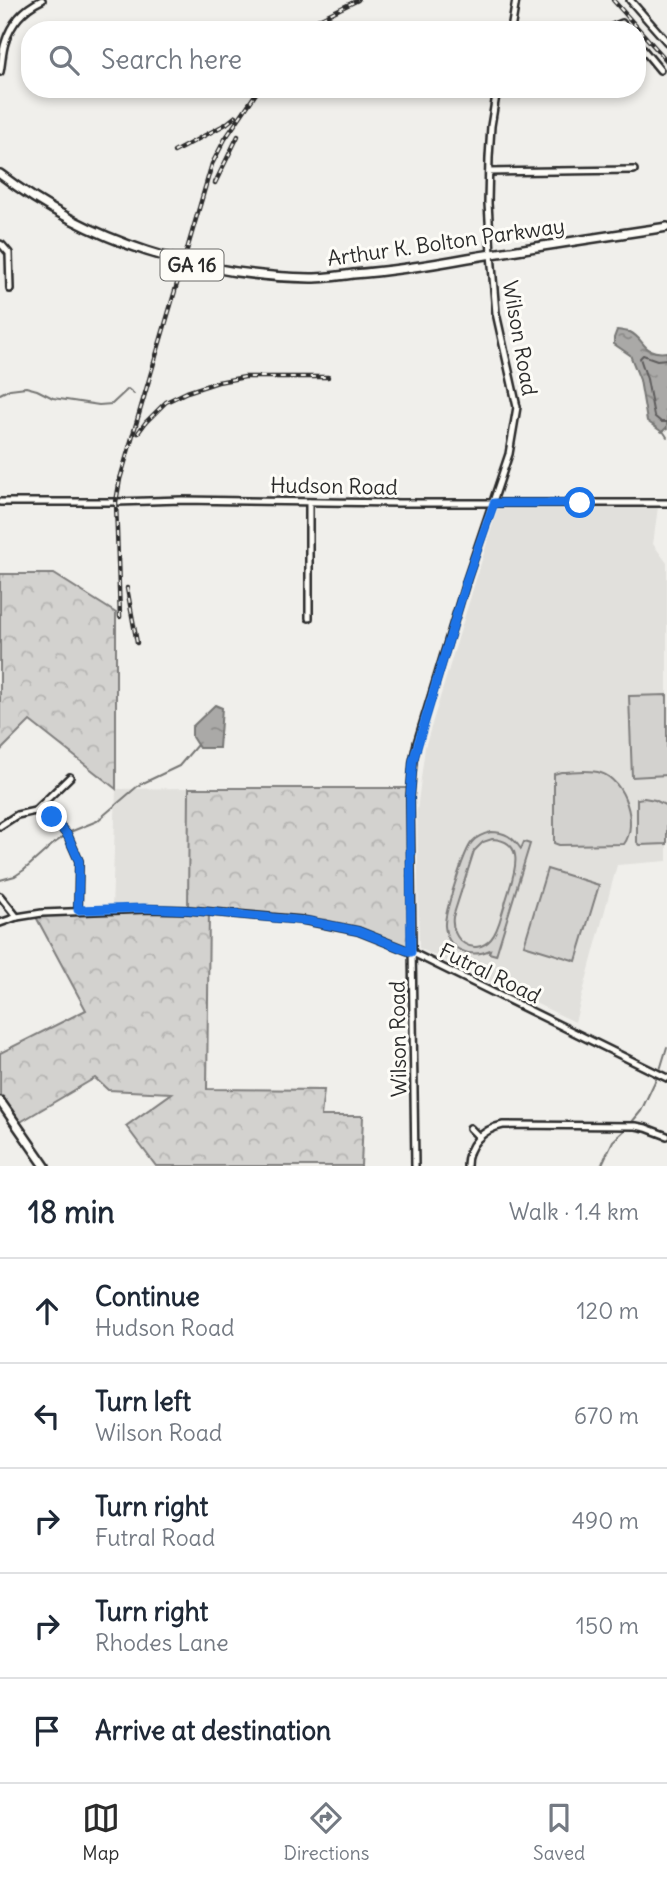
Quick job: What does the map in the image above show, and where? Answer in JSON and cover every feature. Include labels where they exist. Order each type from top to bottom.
[{"type":"main road","name":"Arthur K. Bolton Parkway","points":[[0,174],[77,224],[129,247],[183,263],[246,275],[313,278],[397,270],[667,227]]},
{"type":"main road","points":[[0,1101],[45,1166]]},
{"type":"street","points":[[22,0],[27,7]]},
{"type":"street","points":[[0,72],[5,43],[15,22],[27,7],[42,0]]},
{"type":"street","points":[[512,21],[516,0]]},
{"type":"street","points":[[630,0],[667,42]]},
{"type":"street","points":[[646,53],[660,70]]},
{"type":"street","name":"Wilson Road","points":[[415,1166],[410,797],[413,761],[467,579],[512,445],[517,407],[496,313],[491,254],[488,203],[491,126],[496,98]]},
{"type":"street","points":[[489,172],[634,170]]},
{"type":"street","points":[[0,244],[9,253],[10,289]]},
{"type":"street","name":"Hudson Road","points":[[0,502],[182,500],[667,503]]},
{"type":"street","points":[[309,502],[310,618]]},
{"type":"street","points":[[0,826],[17,815],[35,811],[70,777]]},
{"type":"street","points":[[35,811],[52,817],[68,836],[79,861],[78,910]]},
{"type":"street","points":[[0,896],[17,917]]},
{"type":"street","name":"Futral Road","points":[[0,923],[43,913],[143,908],[308,921],[358,931],[411,952],[667,1078]]},
{"type":"street","points":[[467,1166],[467,1157],[473,1144],[483,1133],[495,1126],[636,1126],[667,1136]]},
{"type":"street","points":[[470,1128],[479,1137]]},
{"type":"shaded area","points":[[498,507],[658,507],[653,544],[667,563],[667,861],[617,865],[575,1022],[419,948],[417,810],[425,747]]},
{"type":"shaded area","points":[[189,788],[188,911],[112,911],[116,789]]},
{"type":"green space","points":[[0,574],[54,574],[116,613],[116,789],[30,721],[0,751]]},
{"type":"green space","points":[[667,695],[667,775],[632,777],[629,696]]},
{"type":"green space","points":[[601,773],[616,784],[627,804],[629,815],[630,825],[624,844],[554,843],[554,774]]},
{"type":"green space","points":[[189,788],[410,788],[409,949],[353,928],[209,910],[207,1089],[324,1090],[321,1116],[363,1116],[361,1166],[156,1166],[126,1126],[172,1093],[108,1090],[95,1078],[17,1124],[0,1101],[0,1053],[86,1010],[35,915],[44,912],[188,911]]},
{"type":"green space","points":[[644,798],[667,806],[667,844],[640,845],[637,842],[637,799]]},
{"type":"green space","points":[[491,832],[505,834],[521,849],[524,842],[530,844],[496,955],[489,953],[490,950],[467,953],[450,941],[445,926],[446,919],[460,869],[472,842]],"holes":[[[492,839],[504,841],[515,854],[515,864],[500,922],[491,939],[484,944],[477,947],[464,944],[455,933],[453,917],[474,851],[483,842]]]},
{"type":"green space","points":[[547,869],[599,885],[576,961],[524,945]]},
{"type":"water","points":[[617,330],[630,332],[653,351],[667,352],[667,430],[666,428],[662,432],[647,421],[640,380],[630,355],[614,344]]},
{"type":"water","points":[[215,705],[222,708],[219,748],[199,748],[192,737],[192,727]]},
{"type":"waterway","points":[[0,394],[10,389],[26,387],[53,398],[99,405],[112,404],[128,389],[134,394]]},
{"type":"waterway","points":[[663,431],[667,437]]},
{"type":"waterway","points":[[0,880],[24,870],[70,832],[97,821],[139,785],[179,766],[197,745]]},
{"type":"waterway","points":[[660,1070],[667,1047]]},
{"type":"waterway","points":[[632,1122],[641,1111],[657,1077]]},
{"type":"waterway","points":[[601,1166],[613,1141],[626,1129]]},
{"type":"railway","points":[[317,21],[358,0]]},
{"type":"railway","points":[[613,0],[632,21]]},
{"type":"railway","points":[[646,37],[667,61]]},
{"type":"railway","points":[[120,617],[116,502],[120,479],[212,164],[225,139],[253,98]]},
{"type":"railway","points":[[174,152],[236,116]]},
{"type":"railway","points":[[215,183],[238,136]]},
{"type":"railway","points":[[138,433],[166,402],[218,382],[245,377],[328,377]]},
{"type":"railway","points":[[127,588],[137,643]]},
{"type":"route","points":[[52,817],[68,836],[79,861],[78,910],[189,910],[308,921],[358,931],[411,952],[410,797],[413,761],[467,579],[494,503],[580,503]]}]
